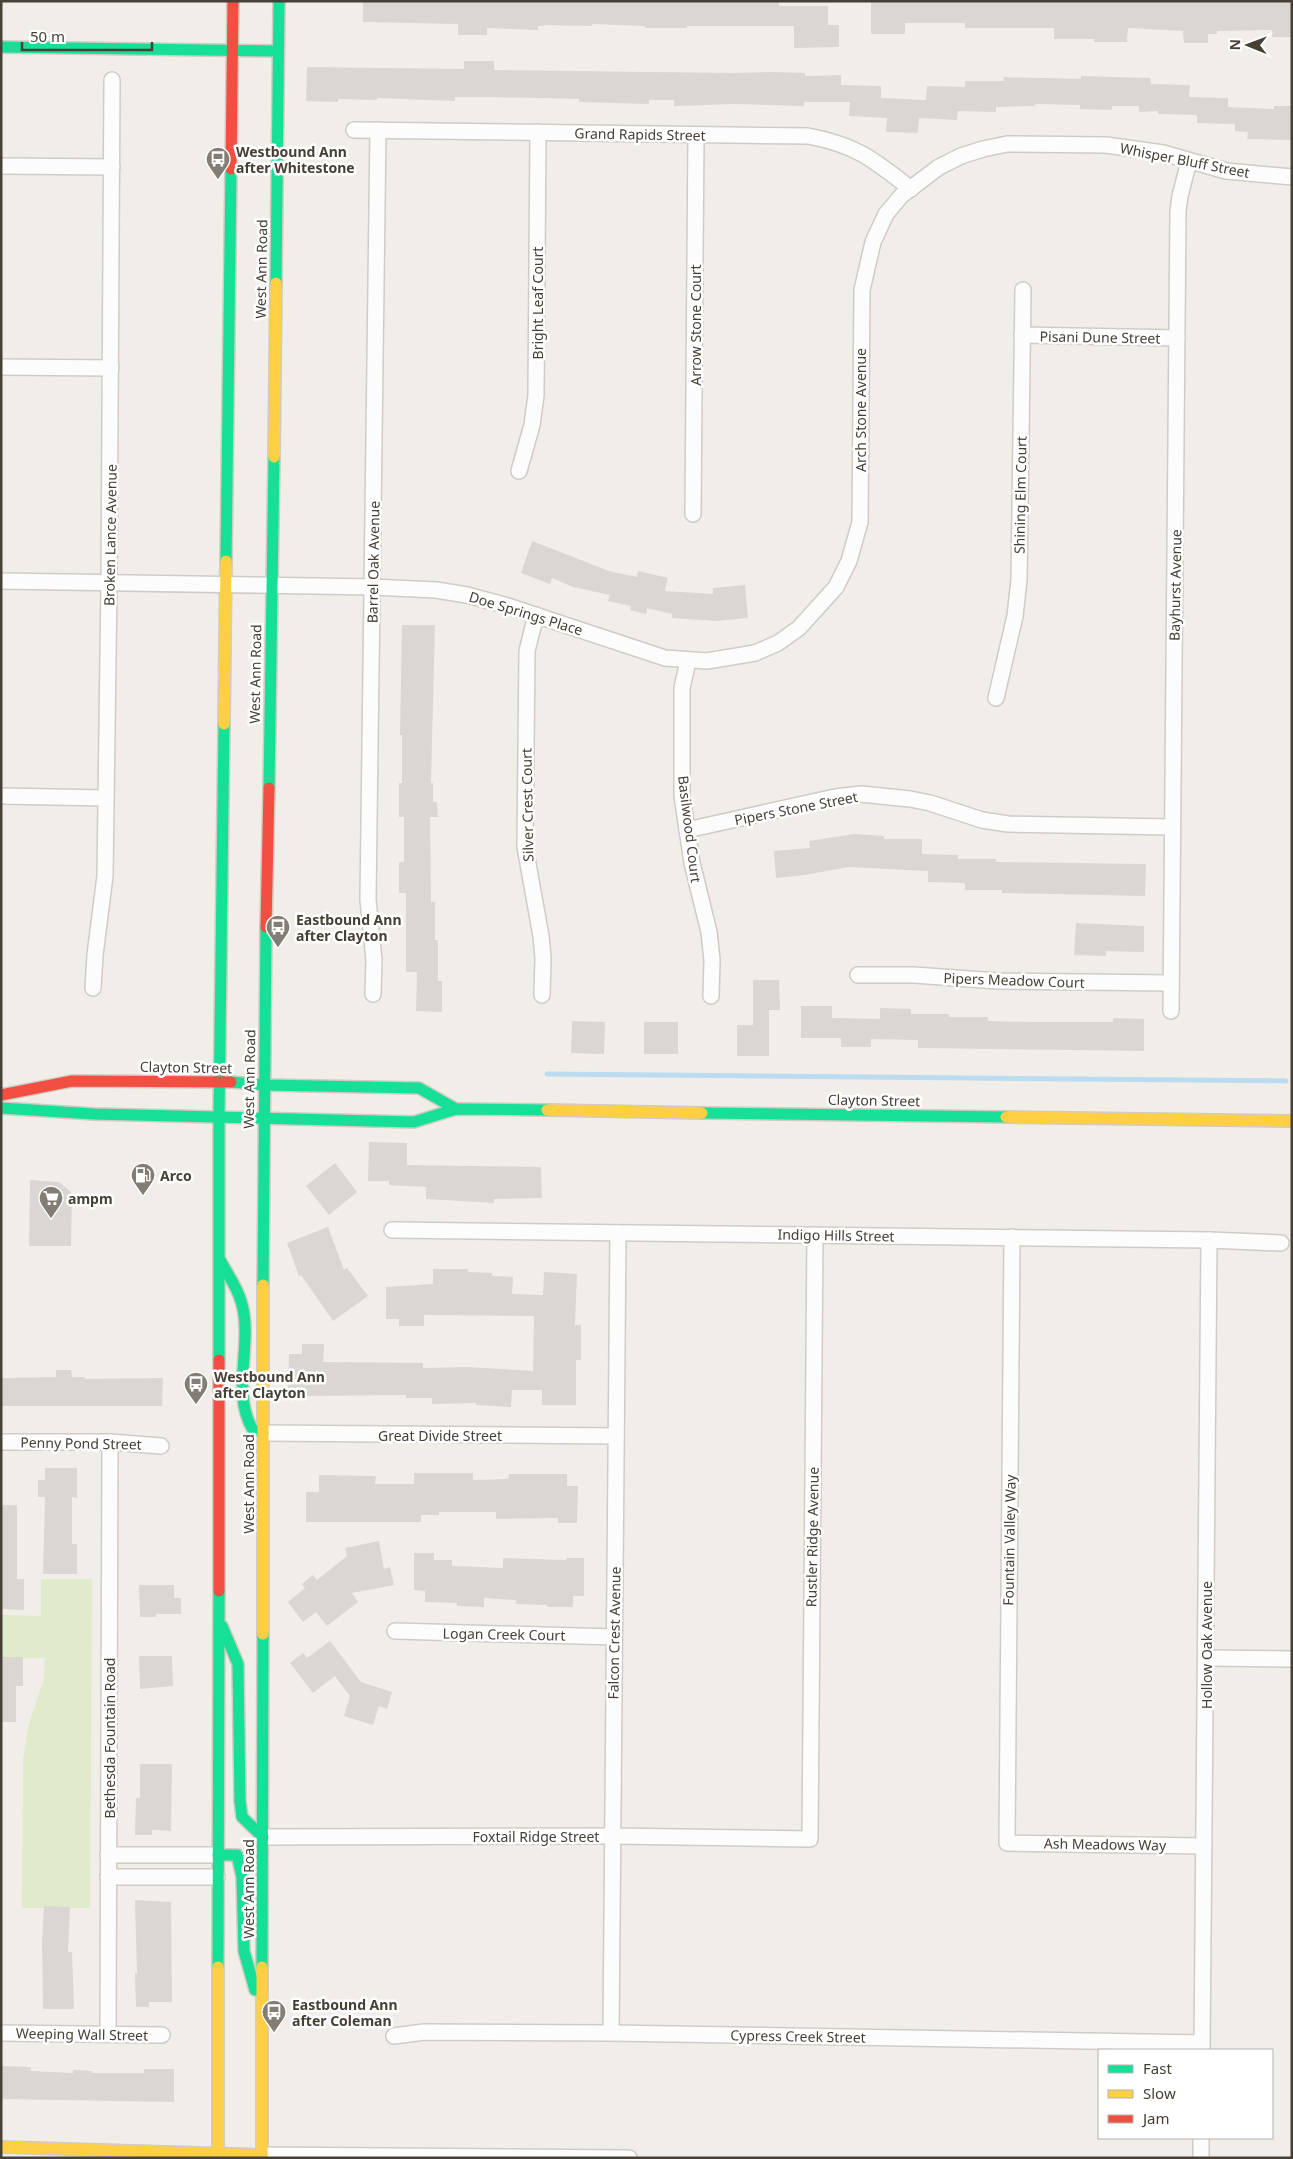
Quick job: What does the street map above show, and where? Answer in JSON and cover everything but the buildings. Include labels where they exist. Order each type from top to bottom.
[{"type":"main road","name":"West Ann Road","points":[[218,2156],[217,1616],[219,1082],[233,1]]},
{"type":"main road","name":"West Ann Road","points":[[262,2156],[263,1118],[279,1]]},
{"type":"main road","points":[[1,47],[278,51]]},
{"type":"main road","points":[[72,1081],[72,1113]]},
{"type":"main road","name":"Clayton Street","points":[[1,1095],[72,1081],[219,1082],[264,1085],[420,1088],[456,1109]]},
{"type":"main road","name":"Clayton Street","points":[[1,1108],[72,1113],[414,1122],[456,1109],[1292,1121]]},
{"type":"main road","points":[[218,1256],[241,1301],[244,1322],[243,1391],[247,1420],[253,1430],[264,1434]]},
{"type":"main road","points":[[217,1616],[238,1664],[240,1801],[242,1817],[263,1836]]},
{"type":"main road","points":[[218,1855],[237,1855],[242,1877],[244,1951],[262,2018]]},
{"type":"main road","points":[[1,2147],[218,2156],[262,2156]]},
{"type":"street","name":"Broken Lance Avenue","points":[[94,988],[95,956],[105,876],[111,368],[112,80]]},
{"type":"street","name":"Grand Rapids Street","points":[[354,130],[808,136],[851,147],[876,162],[910,189]]},
{"type":"street","name":"Barrel Oak Avenue","points":[[373,994],[374,960],[368,900],[378,130]]},
{"type":"street","name":"Bright Leaf Court","points":[[519,471],[532,425],[536,394],[538,132]]},
{"type":"street","name":"Arrow Stone Court","points":[[693,514],[696,135]]},
{"type":"street","name":"Whisper Bluff Street","points":[[910,189],[939,167],[962,156],[1007,144],[1106,145],[1156,152],[1226,171],[1292,177]]},
{"type":"street","name":"Bayhurst Avenue","points":[[1171,1011],[1178,211],[1189,161]]},
{"type":"street","points":[[1,166],[112,167]]},
{"type":"street","name":"Arch Stone Avenue","points":[[799,628],[836,587],[849,561],[860,522],[862,290],[873,242],[886,214],[902,195],[910,189]]},
{"type":"street","name":"Shining Elm Court","points":[[996,698],[1015,616],[1019,580],[1023,290]]},
{"type":"street","name":"Pisani Dune Street","points":[[1022,335],[1177,338]]},
{"type":"street","points":[[1,367],[111,368]]},
{"type":"street","name":"Doe Springs Place","points":[[1,581],[272,587],[372,587],[436,590],[467,595],[536,615],[658,655],[688,661],[729,659],[755,654],[778,643],[799,628]]},
{"type":"street","name":"Silver Crest Court","points":[[536,615],[527,651],[525,847],[543,958],[542,995]]},
{"type":"street","name":"Basilwood Court","points":[[688,661],[682,688],[682,796],[698,892],[708,932],[712,960],[711,996]]},
{"type":"street","name":"Pipers Stone Street","points":[[687,830],[835,797],[861,794],[910,798],[982,820],[1008,824],[1172,827]]},
{"type":"street","points":[[1,796],[106,798]]},
{"type":"street","name":"Pipers Meadow Court","points":[[858,975],[914,975],[998,981],[1171,983]]},
{"type":"street","name":"Indigo Hills Street","points":[[392,1230],[1012,1237],[1281,1243]]},
{"type":"street","name":"Falcon Crest Avenue","points":[[611,2032],[618,1233]]},
{"type":"street","name":"Rustler Ridge Avenue","points":[[810,1839],[815,1235]]},
{"type":"street","name":"Fountain Valley Way","points":[[1007,1843],[1012,1237]]},
{"type":"street","name":"Hollow Oak Avenue","points":[[1202,2047],[1209,1240]]},
{"type":"street","name":"Great Divide Street","points":[[264,1434],[616,1436]]},
{"type":"street","name":"Penny Pond Street","points":[[1,1442],[110,1442],[161,1446]]},
{"type":"street","name":"Bethesda Fountain Road","points":[[108,2034],[110,1442]]},
{"type":"street","name":"Logan Creek Court","points":[[395,1631],[614,1637]]},
{"type":"street","points":[[1206,1658],[1292,1659]]},
{"type":"street","name":"Foxtail Ridge Street","points":[[263,1836],[612,1836],[810,1839]]},
{"type":"street","name":"Ash Meadows Way","points":[[1007,1843],[1204,1846]]},
{"type":"street","points":[[108,1855],[218,1855]]},
{"type":"street","points":[[108,1877],[218,1877]]},
{"type":"street","name":"Cypress Creek Street","points":[[394,2036],[424,2032],[611,2032],[1202,2047]]},
{"type":"street","name":"Weeping Wall Street","points":[[1,2033],[162,2035]]},
{"type":"street","points":[[1201,2158],[1202,2139]]},
{"type":"street","points":[[262,2156],[629,2158]]},
{"type":"green space","points":[[41,1579],[92,1579],[90,1908],[22,1908],[23,1760],[28,1727],[44,1678],[45,1658],[1,1658],[1,1615],[41,1616]]},
{"type":"waterway","points":[[547,1074],[1286,1081]]},
{"type":"traffic: fast","points":[[276,283],[279,1]]},
{"type":"traffic: fast","points":[[1,47],[278,51]]},
{"type":"traffic: fast","points":[[226,561],[231,169]]},
{"type":"traffic: fast","points":[[269,788],[274,457]]},
{"type":"traffic: fast","points":[[219,1360],[219,1116],[224,724]]},
{"type":"traffic: fast","points":[[263,1285],[266,927]]},
{"type":"traffic: fast","points":[[231,1082],[264,1085],[419,1088],[456,1109]]},
{"type":"traffic: fast","points":[[1,1108],[94,1114],[414,1122],[456,1109],[547,1110]]},
{"type":"traffic: fast","points":[[702,1113],[1006,1117]]},
{"type":"traffic: fast","points":[[220,1260],[237,1291],[244,1317],[243,1400],[246,1415],[253,1430],[263,1433]]},
{"type":"traffic: fast","points":[[218,1967],[219,1591]]},
{"type":"traffic: fast","points":[[222,1626],[238,1664],[240,1801],[242,1817],[263,1837]]},
{"type":"traffic: fast","points":[[262,1967],[263,1634]]},
{"type":"traffic: fast","points":[[218,1855],[237,1855],[242,1877],[244,1951],[255,1990]]},
{"type":"traffic: slow","points":[[274,457],[276,283]]},
{"type":"traffic: slow","points":[[224,724],[226,561]]},
{"type":"traffic: slow","points":[[547,1110],[702,1113]]},
{"type":"traffic: slow","points":[[1006,1117],[1292,1121]]},
{"type":"traffic: slow","points":[[263,1285],[263,1634]]},
{"type":"traffic: slow","points":[[218,1967],[218,2158]]},
{"type":"traffic: slow","points":[[262,1967],[262,2158]]},
{"type":"traffic: slow","points":[[1,2147],[262,2155]]},
{"type":"traffic: jam","points":[[231,169],[233,1]]},
{"type":"traffic: jam","points":[[266,927],[269,788]]},
{"type":"traffic: jam","points":[[1,1095],[72,1081],[231,1082]]},
{"type":"traffic: jam","points":[[219,1360],[219,1591]]},
{"type":"place","name":"Westbound Ann after Whitestone","points":[[218,180]]},
{"type":"place","name":"Eastbound Ann after Clayton","points":[[278,948]]},
{"type":"place","name":"Arco","points":[[143,1196]]},
{"type":"place","name":"ampm","points":[[51,1219]]},
{"type":"place","name":"Westbound Ann after Clayton","points":[[196,1405]]},
{"type":"place","name":"Eastbound Ann after Coleman","points":[[274,2033]]}]
